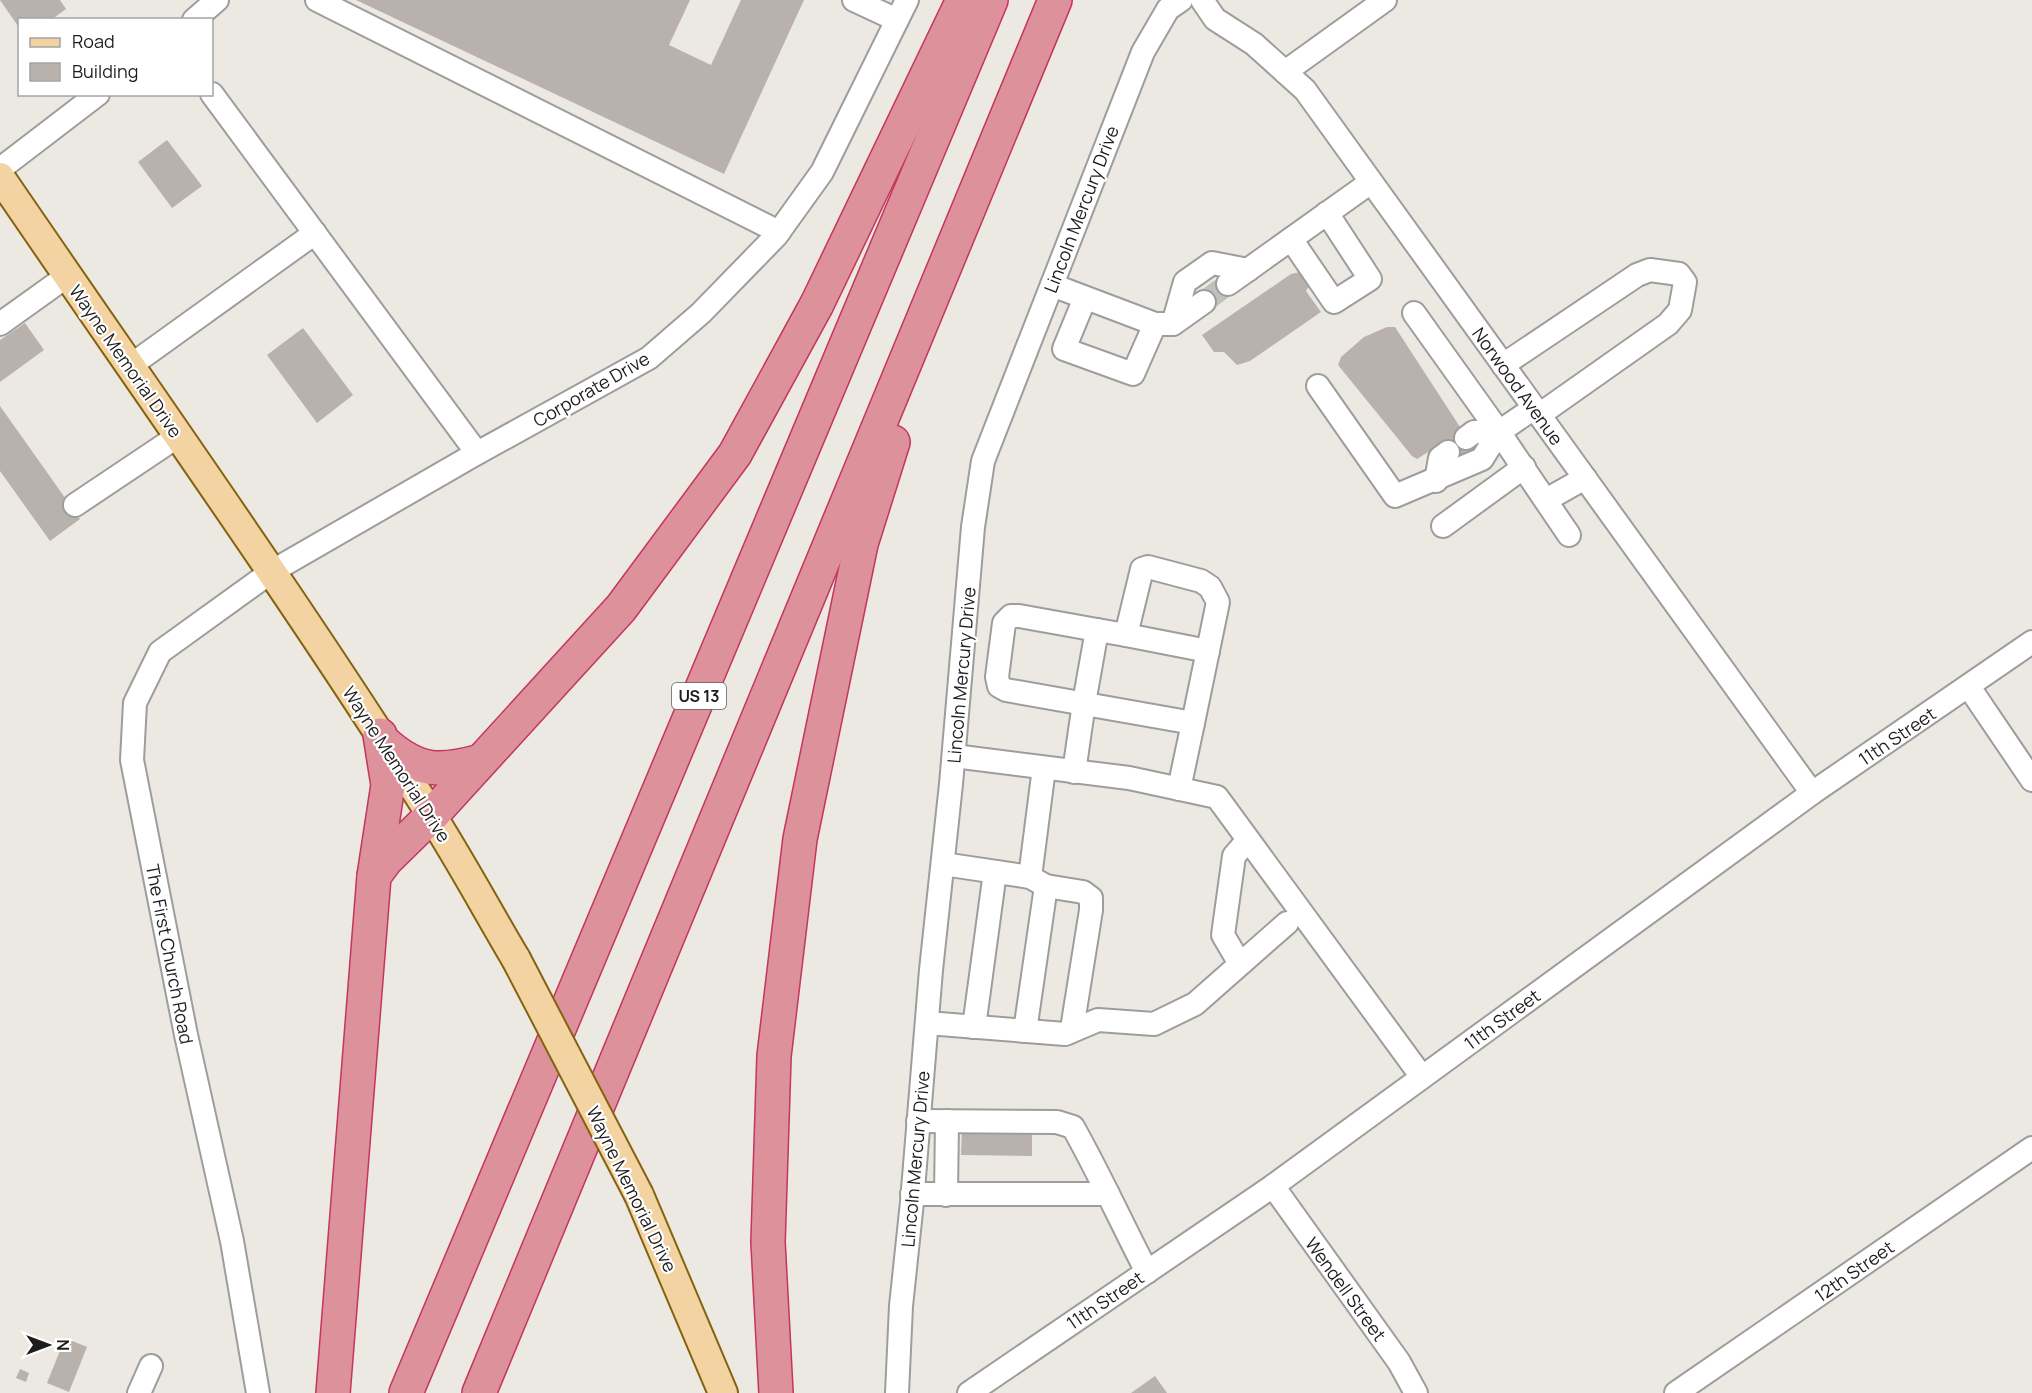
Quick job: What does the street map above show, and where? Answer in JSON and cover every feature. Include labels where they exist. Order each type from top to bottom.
[{"type":"highway","points":[[374,876],[386,860],[432,815],[621,608],[735,454],[817,304],[963,0]]},
{"type":"highway","name":"US 13","points":[[406,1393],[991,0]]},
{"type":"highway","points":[[479,1393],[1055,0]]},
{"type":"highway","points":[[776,1393],[768,1242],[774,1056],[800,839],[861,544],[966,217]]},
{"type":"highway","points":[[383,740],[401,757],[431,768],[454,768],[481,761]]},
{"type":"highway","points":[[333,1393],[374,876],[388,785],[383,740]]},
{"type":"highway","points":[[484,1393],[500,1342]]},
{"type":"main road","name":"Wayne Memorial Drive","points":[[0,177],[271,572],[432,815],[516,959],[639,1195],[723,1393]]},
{"type":"street","points":[[196,18],[217,0]]},
{"type":"street","points":[[317,0],[779,232]]},
{"type":"street","points":[[854,0],[902,10]]},
{"type":"street","name":"Lincoln Mercury Drive","points":[[897,1393],[901,1306],[927,1023],[954,756],[973,526],[983,461],[1143,52],[1168,9],[1181,0]]},
{"type":"street","name":"Norwood Avenue","points":[[1202,0],[1215,19],[1254,44],[1305,90],[1812,793]]},
{"type":"street","points":[[1285,72],[1385,0]]},
{"type":"street","name":"Corporate Drive","points":[[271,572],[477,453],[649,358],[701,313],[779,232],[822,172],[902,10]]},
{"type":"street","points":[[213,95],[477,453]]},
{"type":"street","points":[[0,169],[95,96]]},
{"type":"street","points":[[1228,284],[1371,182]]},
{"type":"street","points":[[1291,239],[1334,302],[1370,279],[1327,213]]},
{"type":"street","points":[[130,366],[315,233]]},
{"type":"street","points":[[1085,298],[1064,349],[1133,374],[1164,324],[1185,282],[1212,264],[1248,270]]},
{"type":"street","points":[[1318,386],[1395,496],[1482,459],[1499,432],[1537,411],[1668,324],[1680,310],[1685,282],[1679,274],[1650,270],[1637,275],[1503,365]]},
{"type":"street","points":[[0,324],[68,276]]},
{"type":"street","points":[[1052,285],[1164,324],[1204,302]]},
{"type":"street","points":[[1414,313],[1524,467],[1569,535]]},
{"type":"street","points":[[1466,438],[1474,432],[1499,432]]},
{"type":"street","points":[[75,505],[178,436]]},
{"type":"street","points":[[1436,480],[1440,458],[1448,452]]},
{"type":"street","points":[[1443,526],[1524,467]]},
{"type":"street","points":[[1546,500],[1585,478]]},
{"type":"street","points":[[1126,635],[1142,569],[1148,567],[1201,580],[1210,587],[1218,602],[1179,789]]},
{"type":"street","name":"The First Church Road","points":[[258,1393],[232,1241],[186,1035],[132,760],[135,703],[160,652],[271,572]]},
{"type":"street","points":[[1193,723],[1006,690],[999,686],[997,677],[1004,623],[1011,616],[1018,616],[1208,651]]},
{"type":"street","points":[[1074,772],[1097,630]]},
{"type":"street","name":"11th Street","points":[[969,1393],[1273,1186],[1812,793],[2032,642]]},
{"type":"street","points":[[1969,687],[2032,780]]},
{"type":"street","points":[[954,756],[1129,778],[1217,797],[1422,1077]]},
{"type":"street","points":[[1025,1031],[1038,881],[1044,768]]},
{"type":"street","points":[[1240,964],[1223,935],[1234,856],[1247,841]]},
{"type":"street","points":[[942,864],[1038,881],[1083,892],[1091,898],[1072,1029]]},
{"type":"street","points":[[974,1027],[995,872]]},
{"type":"street","points":[[927,1023],[1065,1034],[1072,1029],[1098,1020],[1154,1024],[1195,1004],[1287,922]]},
{"type":"street","points":[[918,1121],[1058,1122],[1073,1127],[1098,1172],[1147,1272]]},
{"type":"street","points":[[946,1195],[947,1121]]},
{"type":"street","name":"12th Street","points":[[1676,1393],[2032,1148]]},
{"type":"street","name":"Wendell Street","points":[[1273,1186],[1399,1362],[1416,1393]]},
{"type":"street","points":[[912,1194],[1108,1194]]},
{"type":"street","points":[[139,1393],[151,1366]]},
{"type":"building","points":[[0,0],[60,0],[66,9],[54,18],[18,18],[18,26]]},
{"type":"building","points":[[356,0],[690,0],[669,45],[711,65],[741,0],[804,0],[724,174]]},
{"type":"building","points":[[167,140],[202,186],[172,208],[138,162]]},
{"type":"building","points":[[1300,272],[1310,284],[1306,291],[1321,312],[1250,361],[1237,365],[1224,352],[1214,352],[1202,335],[1291,274]]},
{"type":"building","points":[[25,323],[44,350],[0,382],[0,340]]},
{"type":"building","points":[[1387,327],[1395,327],[1473,447],[1453,460],[1442,443],[1417,459],[1412,456],[1338,365],[1341,357],[1364,337]]},
{"type":"building","points":[[303,328],[353,395],[317,423],[267,355]]},
{"type":"building","points":[[0,406],[80,519],[50,541],[0,471]]},
{"type":"building","points":[[962,1128],[1032,1128],[1032,1156],[961,1155]]},
{"type":"building","points":[[65,1338],[87,1347],[69,1392],[47,1383]]},
{"type":"building","points":[[20,1369],[29,1373],[26,1382],[16,1378]]},
{"type":"building","points":[[1155,1376],[1167,1393],[1131,1393]]},
{"type":"tunnel","points":[[1204,302],[1228,284]]}]
